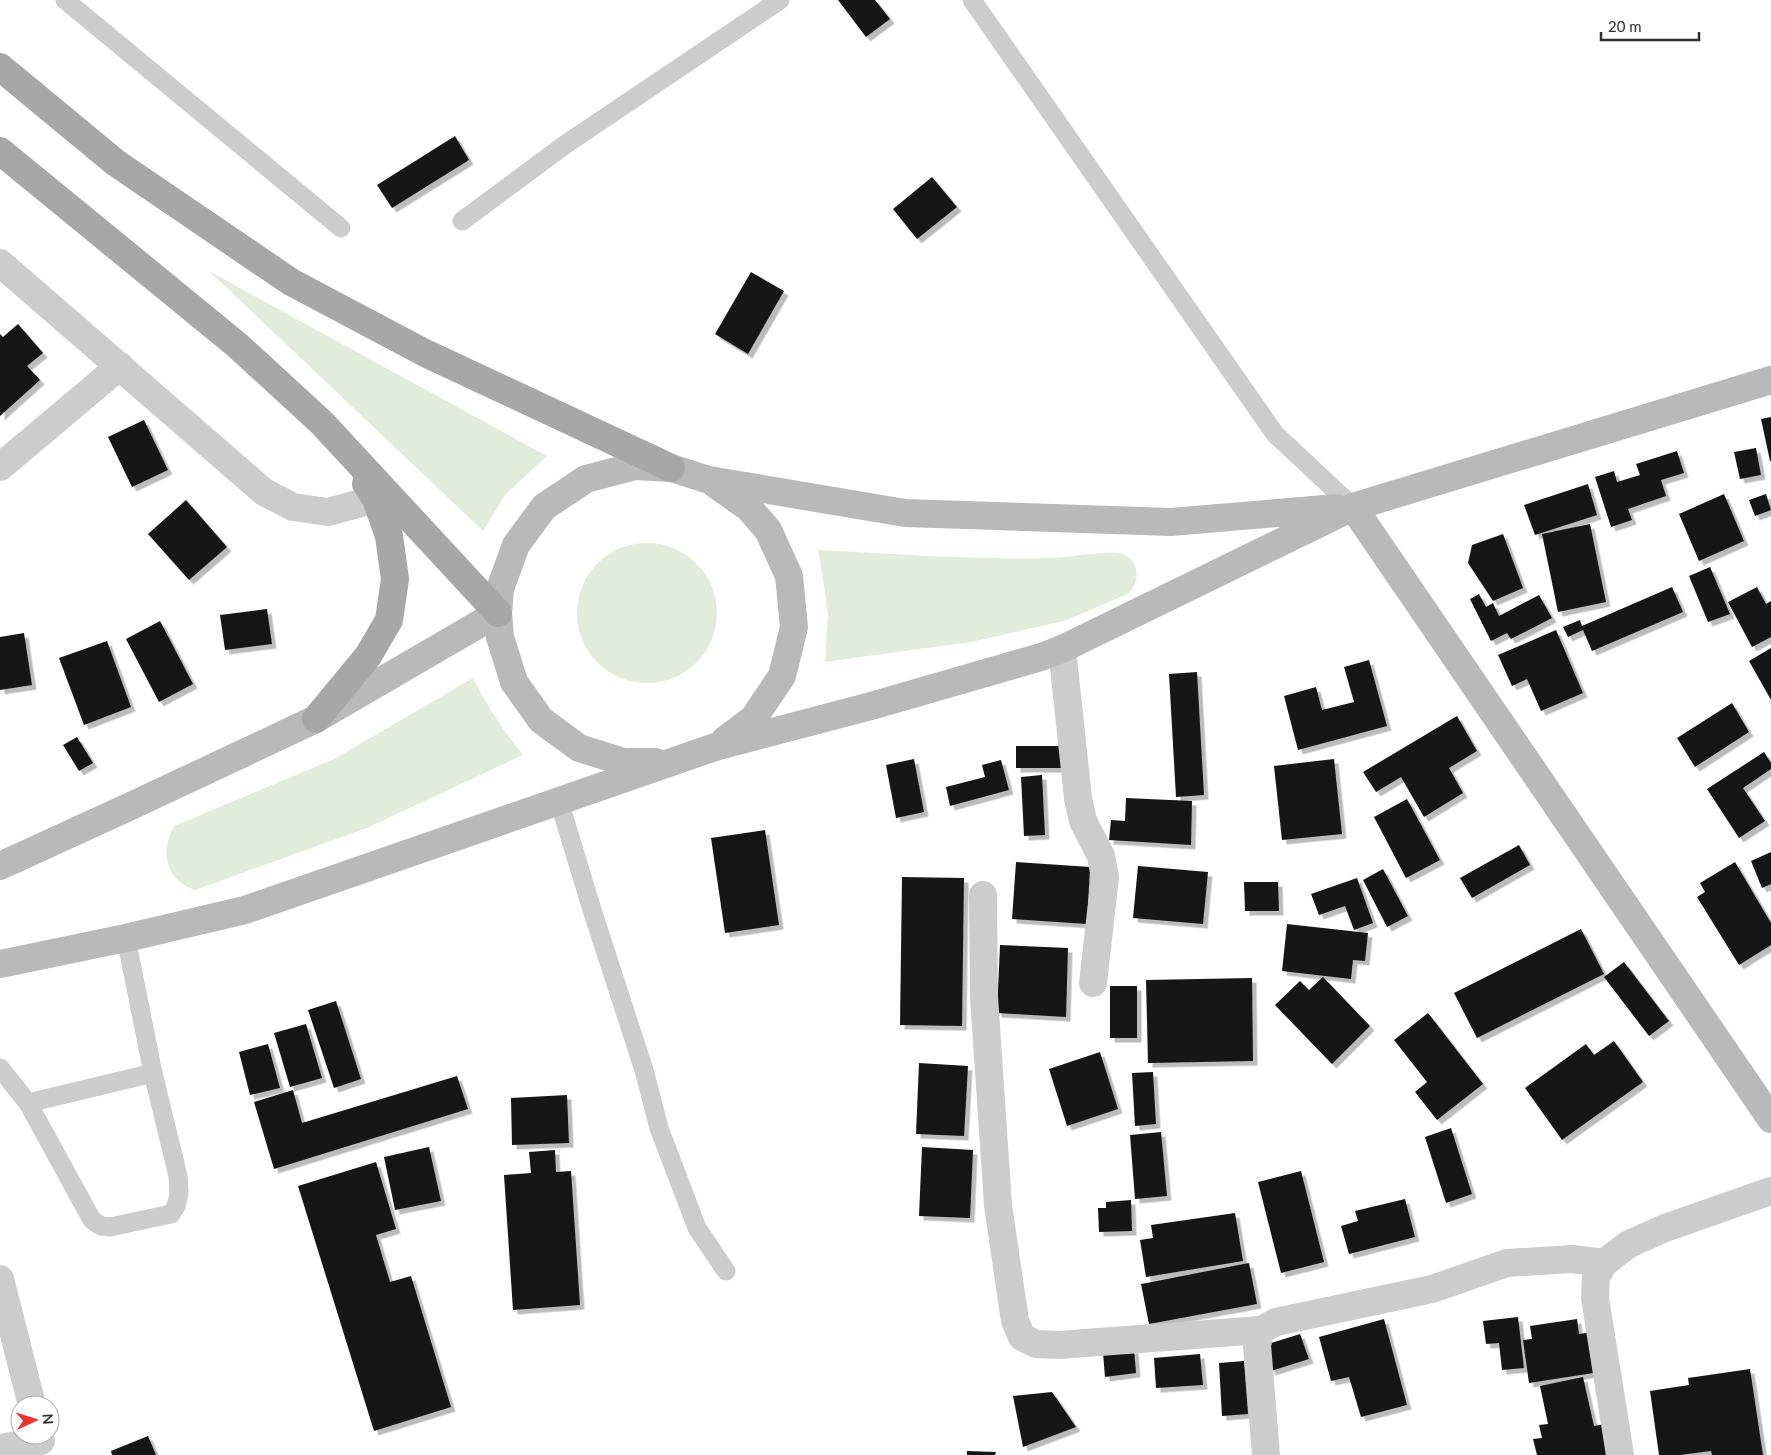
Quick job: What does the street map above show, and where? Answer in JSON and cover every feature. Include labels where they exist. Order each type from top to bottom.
[{"type":"main road","points":[[0,67],[116,163],[291,282],[425,353],[670,468],[709,480],[904,512],[1171,522],[1353,507]]},
{"type":"main road","points":[[0,151],[237,344],[322,423],[498,613]]},
{"type":"main road","points":[[0,964],[126,938],[245,910],[715,747],[871,706],[1062,649],[1353,507],[1771,380]]},
{"type":"main road","points":[[316,719],[368,656],[389,620],[395,579],[389,536],[376,499],[322,423]]},
{"type":"main road","points":[[670,468],[635,466],[586,479],[544,507],[516,545],[500,589],[498,613],[500,637],[514,682],[541,720],[580,748],[588,751],[624,762],[671,762]]},
{"type":"main road","points":[[709,480],[749,508],[768,530],[789,576],[794,626],[782,676],[753,719],[715,747]]},
{"type":"main road","points":[[1353,507],[1771,1119]]},
{"type":"main road","points":[[0,866],[316,719],[498,613]]},
{"type":"street","points":[[0,263],[264,492],[293,507],[328,512],[376,499]]},
{"type":"street","points":[[0,467],[120,366]]},
{"type":"street","points":[[1062,649],[1078,798],[1083,821],[1101,856],[1105,877],[1093,982]]},
{"type":"street","points":[[983,895],[984,997],[998,1205],[1015,1321],[1022,1337],[1036,1344],[1059,1345],[1261,1330],[1276,1322],[1432,1289],[1507,1263],[1572,1259],[1604,1263]]},
{"type":"street","points":[[1620,1455],[1595,1298],[1596,1277],[1604,1263],[1629,1244],[1665,1228],[1771,1191]]},
{"type":"street","points":[[0,1279],[29,1395]]},
{"type":"street","points":[[1261,1330],[1257,1345],[1266,1455]]},
{"type":"street","points":[[0,1448],[32,1445]]},
{"type":"lane","points":[[66,0],[341,228]]},
{"type":"lane","points":[[462,221],[566,144],[780,0]]},
{"type":"lane","points":[[972,0],[1275,434],[1353,507]]},
{"type":"lane","points":[[559,801],[644,1070],[660,1128],[697,1228],[726,1271]]},
{"type":"lane","points":[[0,1068],[28,1103],[92,1220],[101,1226],[110,1227],[171,1214],[176,1206],[179,1194],[178,1176],[153,1073],[126,938]]},
{"type":"lane","points":[[28,1103],[153,1073]]},
{"type":"green space","points":[[209,271],[547,456],[505,495],[483,531]]},
{"type":"green space","points":[[647,543],[674,549],[686,555],[696,564],[705,574],[711,586],[717,613],[711,640],[705,652],[696,662],[686,671],[674,677],[647,683],[620,677],[608,671],[598,662],[589,652],[583,640],[577,613],[583,586],[589,574],[598,564],[608,555],[620,549]]},
{"type":"green space","points":[[818,550],[995,558],[1054,558],[1117,553],[1133,561],[1137,572],[1135,584],[1128,594],[1064,621],[971,642],[825,662],[828,616]]},
{"type":"green space","points":[[473,678],[496,718],[523,755],[367,828],[195,890],[177,879],[171,872],[168,864],[167,845],[174,826],[334,759]]},
{"type":"building","points":[[838,0],[875,0],[890,19],[866,37]]},
{"type":"building","points":[[455,136],[469,160],[392,208],[377,185]]},
{"type":"building","points":[[932,177],[957,207],[917,239],[893,209]]},
{"type":"building","points":[[751,272],[784,291],[748,354],[715,334]]},
{"type":"building","points":[[18,324],[43,353],[27,366],[40,380],[0,416],[0,334],[3,337]]},
{"type":"building","points":[[1771,417],[1771,461],[1770,461],[1761,419]]},
{"type":"building","points":[[144,420],[168,470],[132,487],[108,437]]},
{"type":"building","points":[[1756,448],[1761,475],[1740,479],[1734,452]]},
{"type":"building","points":[[1677,451],[1684,473],[1661,480],[1666,496],[1628,509],[1632,520],[1611,527],[1595,477],[1614,471],[1617,482],[1640,475],[1636,464]]},
{"type":"building","points":[[1588,484],[1597,515],[1535,535],[1524,505]]},
{"type":"building","points":[[1724,494],[1744,541],[1699,561],[1679,514]]},
{"type":"building","points":[[1766,494],[1771,510],[1755,516],[1749,500]]},
{"type":"building","points":[[186,500],[227,547],[189,580],[148,534]]},
{"type":"building","points":[[1590,524],[1606,602],[1558,612],[1542,534]]},
{"type":"building","points":[[1503,534],[1523,588],[1493,601],[1468,563],[1472,545]]},
{"type":"building","points":[[1710,567],[1730,614],[1708,622],[1689,576]]},
{"type":"building","points":[[1672,587],[1683,612],[1592,651],[1583,630],[1568,637],[1563,627],[1580,620],[1582,626]]},
{"type":"building","points":[[1757,587],[1766,604],[1771,601],[1771,637],[1752,647],[1728,602]]},
{"type":"building","points":[[1479,594],[1486,607],[1493,603],[1499,616],[1539,595],[1552,618],[1511,639],[1507,633],[1491,641],[1470,599]]},
{"type":"building","points":[[267,609],[272,644],[225,650],[220,615]]},
{"type":"building","points":[[160,621],[193,684],[159,702],[126,639]]},
{"type":"building","points":[[1556,630],[1583,693],[1541,711],[1527,679],[1512,686],[1498,655]]},
{"type":"building","points":[[24,633],[32,685],[0,690],[0,637]]},
{"type":"building","points":[[107,641],[131,707],[84,725],[59,658]]},
{"type":"building","points":[[1771,648],[1771,700],[1749,661]]},
{"type":"building","points":[[1369,660],[1387,726],[1298,750],[1284,696],[1316,687],[1322,710],[1354,702],[1344,667]]},
{"type":"building","points":[[1197,672],[1204,795],[1176,797],[1169,674]]},
{"type":"building","points":[[1732,703],[1749,732],[1695,767],[1677,738]]},
{"type":"building","points":[[1457,716],[1477,751],[1449,768],[1463,793],[1424,817],[1401,777],[1376,792],[1363,772]]},
{"type":"building","points":[[77,737],[93,763],[79,771],[63,745]]},
{"type":"building","points":[[1016,746],[1065,746],[1065,768],[1016,768]]},
{"type":"building","points":[[1764,752],[1771,763],[1771,769],[1743,788],[1765,821],[1739,838],[1707,789]]},
{"type":"building","points":[[914,759],[924,812],[896,818],[886,765]]},
{"type":"building","points":[[1334,759],[1342,834],[1282,840],[1274,766]]},
{"type":"building","points":[[1001,760],[1009,790],[950,806],[946,787],[985,777],[982,765]]},
{"type":"building","points":[[1042,775],[1045,835],[1024,836],[1021,777]]},
{"type":"building","points":[[1126,798],[1192,801],[1191,845],[1109,840],[1111,820],[1125,821]]},
{"type":"building","points":[[1407,799],[1440,860],[1406,878],[1374,817]]},
{"type":"building","points":[[765,830],[779,925],[725,933],[711,838]]},
{"type":"building","points":[[1519,845],[1530,865],[1472,898],[1460,878]]},
{"type":"building","points":[[1771,852],[1771,884],[1762,888],[1751,861]]},
{"type":"building","points":[[1016,862],[1090,867],[1087,924],[1012,919]]},
{"type":"building","points":[[1735,862],[1771,923],[1771,945],[1739,965],[1697,897],[1705,892],[1700,883]]},
{"type":"building","points":[[1138,866],[1208,872],[1203,924],[1133,918]]},
{"type":"building","points":[[1383,869],[1408,916],[1387,927],[1363,880]]},
{"type":"building","points":[[902,877],[964,878],[962,1026],[900,1025]]},
{"type":"building","points":[[1357,878],[1373,923],[1354,930],[1345,906],[1319,915],[1311,894]]},
{"type":"building","points":[[1244,882],[1278,882],[1279,911],[1245,911]]},
{"type":"building","points":[[1287,924],[1368,933],[1365,961],[1353,960],[1351,979],[1282,971]]},
{"type":"building","points":[[1581,929],[1604,974],[1477,1038],[1454,993]]},
{"type":"building","points":[[1000,945],[1068,948],[1066,1017],[997,1013]]},
{"type":"building","points":[[1624,962],[1669,1021],[1649,1036],[1604,977]]},
{"type":"building","points":[[1323,977],[1370,1026],[1332,1064],[1275,1005],[1300,981],[1309,990]]},
{"type":"building","points":[[1252,978],[1253,1061],[1148,1063],[1146,980]]},
{"type":"building","points":[[1110,986],[1137,986],[1137,1038],[1110,1038]]},
{"type":"building","points":[[336,1001],[361,1079],[334,1088],[308,1010]]},
{"type":"building","points":[[1428,1013],[1483,1084],[1437,1120],[1415,1092],[1427,1082],[1394,1040]]},
{"type":"building","points":[[306,1024],[322,1078],[290,1087],[274,1033]]},
{"type":"building","points":[[1614,1041],[1643,1082],[1562,1140],[1525,1088],[1586,1044],[1594,1055]]},
{"type":"building","points":[[268,1044],[280,1088],[250,1095],[239,1052]]},
{"type":"building","points":[[1100,1052],[1118,1109],[1067,1126],[1049,1069]]},
{"type":"building","points":[[919,1063],[968,1066],[964,1136],[916,1134]]},
{"type":"building","points":[[1153,1072],[1156,1124],[1135,1126],[1132,1073]]},
{"type":"building","points":[[457,1076],[468,1109],[274,1169],[254,1102],[293,1090],[302,1123]]},
{"type":"building","points":[[567,1095],[569,1143],[512,1145],[511,1098]]},
{"type":"building","points":[[1451,1128],[1472,1194],[1446,1203],[1425,1137]]},
{"type":"building","points":[[1161,1132],[1167,1196],[1135,1199],[1130,1135]]},
{"type":"building","points":[[429,1147],[441,1201],[395,1210],[384,1157]]},
{"type":"building","points":[[922,1147],[973,1150],[970,1218],[919,1216]]},
{"type":"building","points":[[555,1150],[556,1172],[571,1171],[580,1305],[513,1310],[504,1175],[531,1173],[529,1152]]},
{"type":"building","points":[[376,1162],[396,1229],[376,1235],[390,1282],[411,1276],[451,1407],[374,1431],[298,1186]]},
{"type":"building","points":[[1301,1171],[1324,1262],[1281,1273],[1258,1182]]},
{"type":"building","points":[[1405,1199],[1415,1237],[1349,1254],[1341,1226],[1358,1221],[1355,1211]]},
{"type":"building","points":[[1131,1200],[1132,1231],[1099,1232],[1098,1208],[1106,1208],[1106,1202]]},
{"type":"building","points":[[1235,1213],[1243,1261],[1146,1277],[1140,1240],[1153,1238],[1151,1225]]},
{"type":"building","points":[[1249,1263],[1257,1304],[1149,1324],[1141,1284]]},
{"type":"building","points":[[1518,1317],[1524,1368],[1502,1370],[1499,1343],[1486,1344],[1483,1321]]},
{"type":"building","points":[[1384,1319],[1407,1405],[1361,1417],[1349,1377],[1331,1381],[1319,1337]]},
{"type":"building","points":[[1577,1319],[1579,1334],[1593,1332],[1600,1372],[1529,1383],[1523,1340],[1532,1339],[1530,1326]]},
{"type":"building","points":[[1300,1334],[1309,1359],[1271,1371],[1262,1346]]},
{"type":"building","points":[[1134,1349],[1136,1373],[1105,1377],[1103,1353]]},
{"type":"building","points":[[1200,1354],[1203,1385],[1156,1388],[1154,1358]]},
{"type":"building","points":[[1244,1361],[1248,1414],[1222,1416],[1219,1363]]},
{"type":"building","points":[[1750,1369],[1763,1455],[1712,1455],[1711,1451],[1680,1455],[1659,1455],[1650,1391],[1689,1385],[1688,1378]]},
{"type":"building","points":[[1583,1377],[1594,1426],[1610,1423],[1617,1455],[1537,1455],[1533,1439],[1542,1438],[1539,1425],[1548,1424],[1540,1386]]},
{"type":"building","points":[[1052,1392],[1076,1427],[1023,1447],[1013,1396]]},
{"type":"building","points":[[148,1436],[156,1455],[112,1455],[111,1451]]},
{"type":"building","points":[[967,1451],[996,1452],[995,1455],[967,1455]]}]
